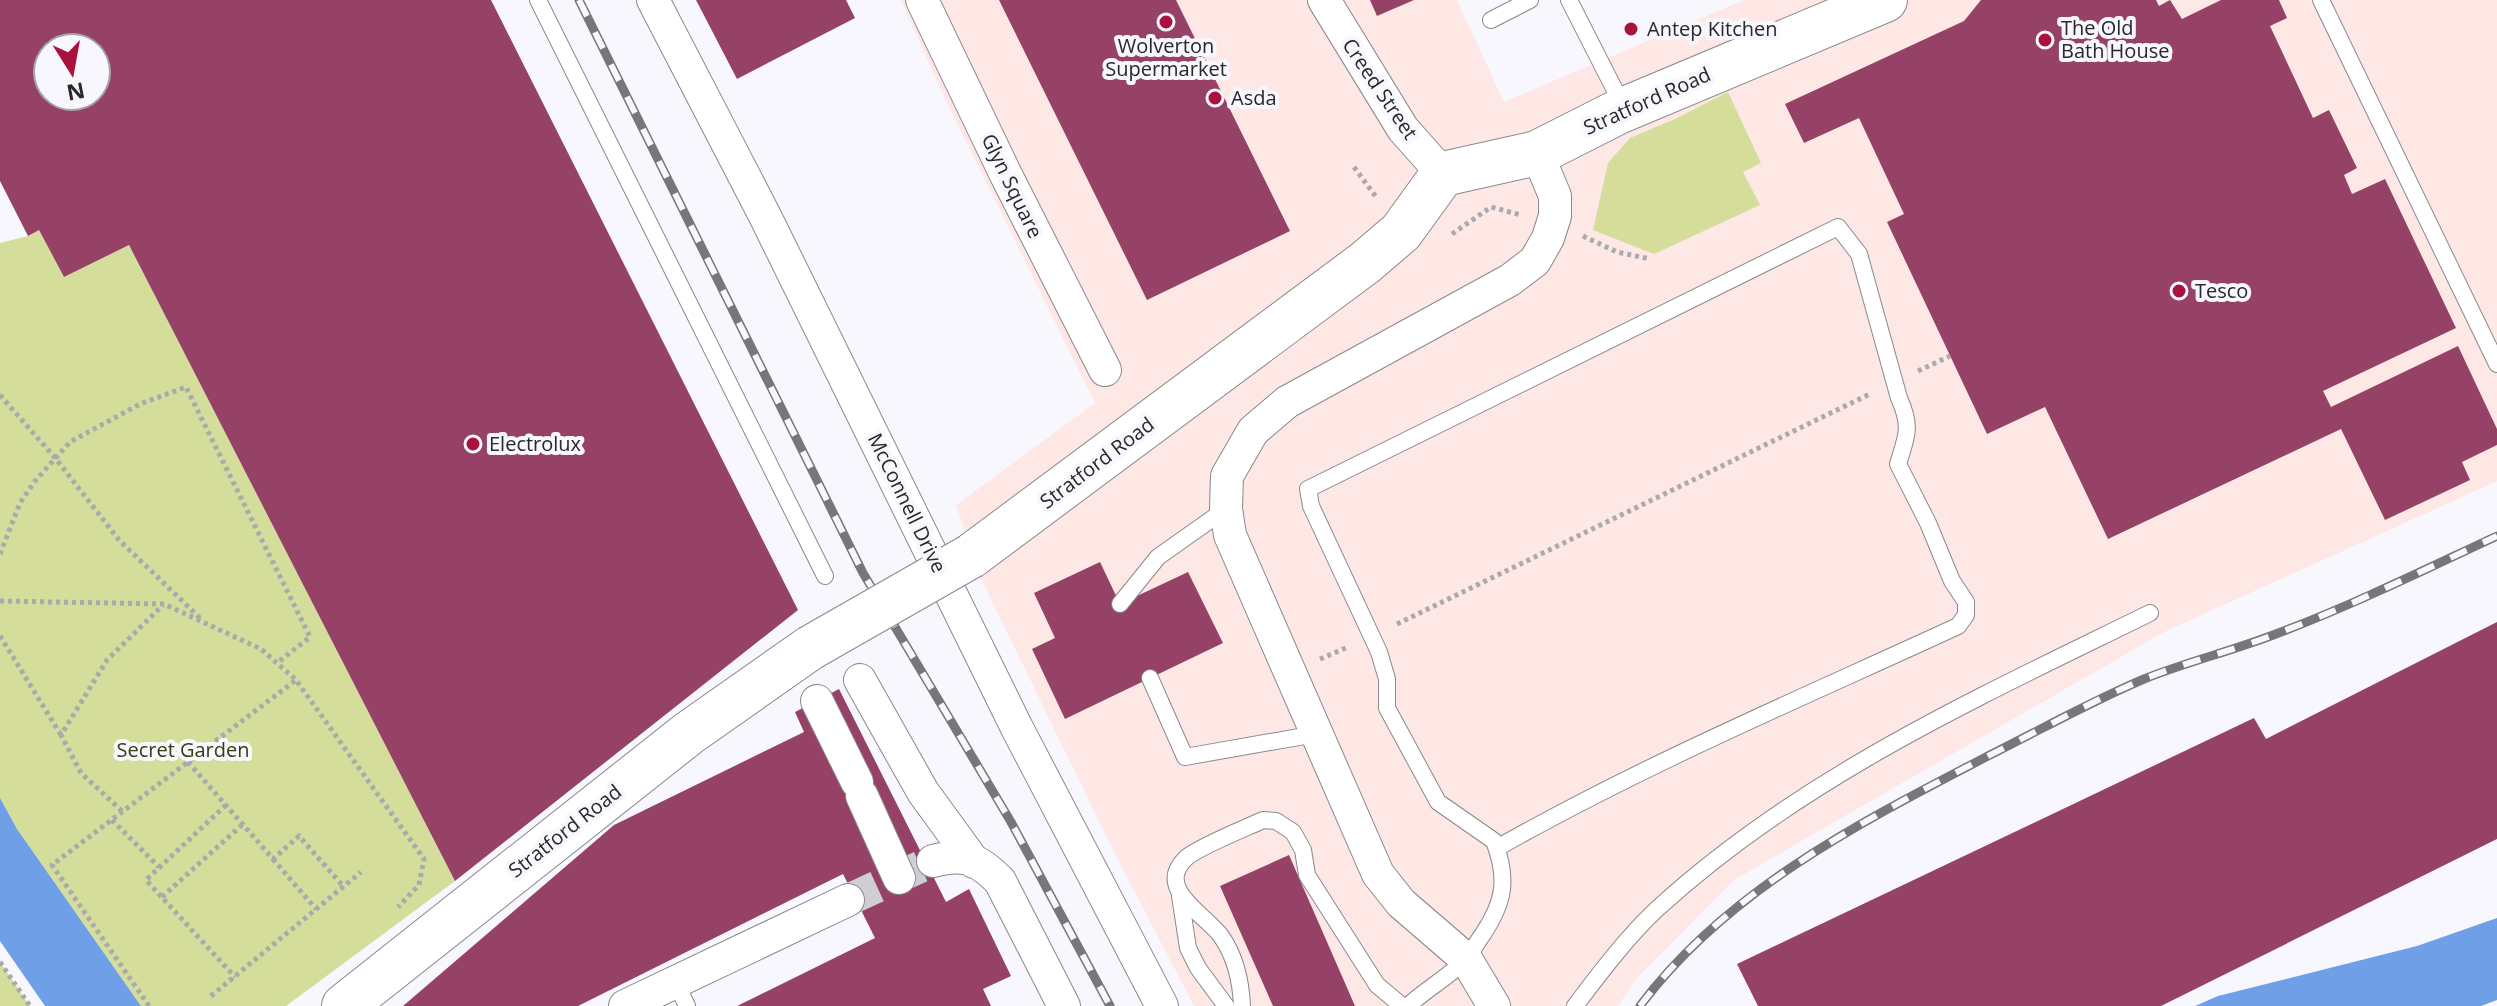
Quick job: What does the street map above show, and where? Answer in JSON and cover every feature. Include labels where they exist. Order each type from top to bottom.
[{"type":"street","name":"McConnell Drive","points":[[653,0],[773,231],[1017,728],[1162,1006]]},
{"type":"street","name":"Glyn Square","points":[[922,0],[998,160],[1105,370]]},
{"type":"street","name":"Creed Street","points":[[1324,0],[1403,129],[1443,174]]},
{"type":"street","name":"Stratford Road","points":[[344,1006],[689,733],[824,639],[971,556],[1332,288],[1401,232],[1443,174],[1537,153],[1624,109],[1885,0]]},
{"type":"street","points":[[1494,1006],[1466,959],[1401,903],[1378,874],[1230,535],[1226,509],[1227,476],[1253,431],[1287,402],[1510,280],[1535,261],[1553,224],[1555,196],[1537,153]]},
{"type":"street","points":[[860,680],[923,792],[974,862]]},
{"type":"street","points":[[817,701],[899,878]]},
{"type":"street","points":[[933,861],[954,855],[985,866],[1000,881],[1064,1006]]},
{"type":"street","points":[[625,1006],[682,994],[848,900]]},
{"type":"lane","points":[[538,0],[825,576]]},
{"type":"lane","points":[[1491,20],[1530,0]]},
{"type":"lane","points":[[1569,0],[1624,109]]},
{"type":"lane","points":[[2321,0],[2497,364]]},
{"type":"lane","points":[[1408,1006],[1466,959],[1498,911],[1503,862],[1497,848],[1494,841],[1438,802],[1387,708],[1387,679],[1372,636],[1311,506],[1308,489],[1838,227],[1859,254],[1907,416],[1909,433],[1898,464],[1928,523],[1952,581],[1966,602],[1966,615],[1958,626],[1635,776],[1497,848]]},
{"type":"lane","points":[[1120,604],[1158,557],[1226,509]]},
{"type":"lane","points":[[1575,1006],[1597,976],[1656,910],[1770,817],[1917,728],[2150,613]]},
{"type":"lane","points":[[1150,678],[1185,757],[1316,734]]},
{"type":"lane","points":[[1226,1006],[1198,968],[1188,948],[1176,880],[1178,869],[1188,856],[1263,820],[1276,821],[1293,832],[1303,850],[1307,875],[1377,985],[1402,1006]]},
{"type":"lane","points":[[1179,892],[1219,934],[1230,951],[1241,990],[1242,1006]]},
{"type":"path","points":[[1553,224],[1617,252],[1650,259]]},
{"type":"path","points":[[1290,672],[1372,636],[1950,356]]},
{"type":"path","points":[[0,554],[20,503],[70,442],[140,404],[186,387],[310,637],[277,663]]},
{"type":"path","points":[[0,395],[56,459],[119,540],[206,624]]},
{"type":"path","points":[[0,601],[164,604],[261,649],[296,680],[424,859],[419,885],[397,908]]},
{"type":"path","points":[[61,735],[107,660],[164,604]]},
{"type":"path","points":[[0,636],[81,773],[122,811]]},
{"type":"path","points":[[149,1006],[52,865],[296,680]]},
{"type":"path","points":[[188,762],[316,909]]},
{"type":"path","points":[[226,805],[146,880],[235,977]]},
{"type":"path","points":[[112,820],[159,867]]},
{"type":"path","points":[[162,897],[243,824]]},
{"type":"path","points":[[273,859],[299,836],[343,886]]},
{"type":"path","points":[[211,996],[361,872]]},
{"type":"path","points":[[0,962],[30,1006]]},
{"type":"shaded area","points":[[901,0],[1457,0],[1504,102],[1744,0],[2497,0],[2497,481],[2164,632],[1734,880],[1636,979],[1618,1006],[1194,1006],[1115,854],[984,585],[956,505],[1095,403],[946,101]]},
{"type":"green space","points":[[1728,92],[1761,163],[1743,172],[1760,205],[1654,254],[1593,230],[1608,163],[1630,138]]},
{"type":"green space","name":"Secret Garden","points":[[39,230],[64,277],[129,245],[455,881],[286,1006],[141,1006],[17,829],[0,798],[0,243]]},
{"type":"green space","points":[[0,962],[30,1006],[0,1006]]},
{"type":"water","points":[[0,798],[17,829],[141,1006],[45,1006],[0,941]]},
{"type":"water","points":[[2497,918],[2497,1000],[2481,1006],[2195,1006],[2218,996],[2417,946]]},
{"type":"building","name":"Electrolux","points":[[0,0],[491,0],[798,610],[455,881],[129,245],[64,277],[39,230],[28,236],[0,181]]},
{"type":"building","points":[[696,0],[846,0],[855,18],[737,79]]},
{"type":"building","points":[[999,0],[1176,0],[1290,231],[1147,300]]},
{"type":"building","points":[[1370,0],[1414,0],[1377,16]]},
{"type":"building","name":"Tesco","points":[[1981,0],[2156,0],[2159,6],[2170,0],[2182,19],[2221,0],[2279,0],[2287,18],[2270,26],[2313,118],[2329,110],[2357,168],[2344,175],[2352,194],[2385,179],[2456,328],[2323,391],[2331,407],[2458,346],[2497,429],[2497,445],[2462,462],[2470,480],[2385,520],[2341,429],[2108,539],[2045,407],[1987,434],[1887,222],[1904,214],[1859,118],[1804,143],[1785,104],[1964,21]]},
{"type":"building","points":[[1100,562],[1120,604],[1188,572],[1223,643],[1065,719],[1032,649],[1055,638],[1034,593]]},
{"type":"building","points":[[2497,622],[2497,839],[2161,1006],[1758,1006],[1737,964],[2254,718],[2266,739]]},
{"type":"building","points":[[839,689],[946,902],[969,889],[1011,976],[983,989],[991,1006],[737,1006],[875,938],[843,874],[578,1006],[403,1006],[614,825],[804,732],[795,712]]},
{"type":"building","points":[[1289,855],[1355,1006],[1273,1006],[1220,886]]},
{"type":"tunnel","points":[[848,900],[933,861]]},
{"type":"railway","points":[[579,0],[863,573],[1011,822],[1110,1006]]},
{"type":"railway","points":[[1640,1006],[1713,927],[1755,893],[1799,862],[1891,807],[2124,688],[2309,621],[2497,536]]},
{"type":"place","name":"Wolverton Supermarket","points":[[1166,22]]},
{"type":"place","name":"Antep Kitchen","points":[[1631,29]]},
{"type":"place","name":"The Old Bath House","points":[[2045,40]]},
{"type":"place","name":"Asda","points":[[1215,98]]},
{"type":"place","name":"Tesco","points":[[2179,291]]},
{"type":"place","name":"Electrolux","points":[[473,444]]}]
